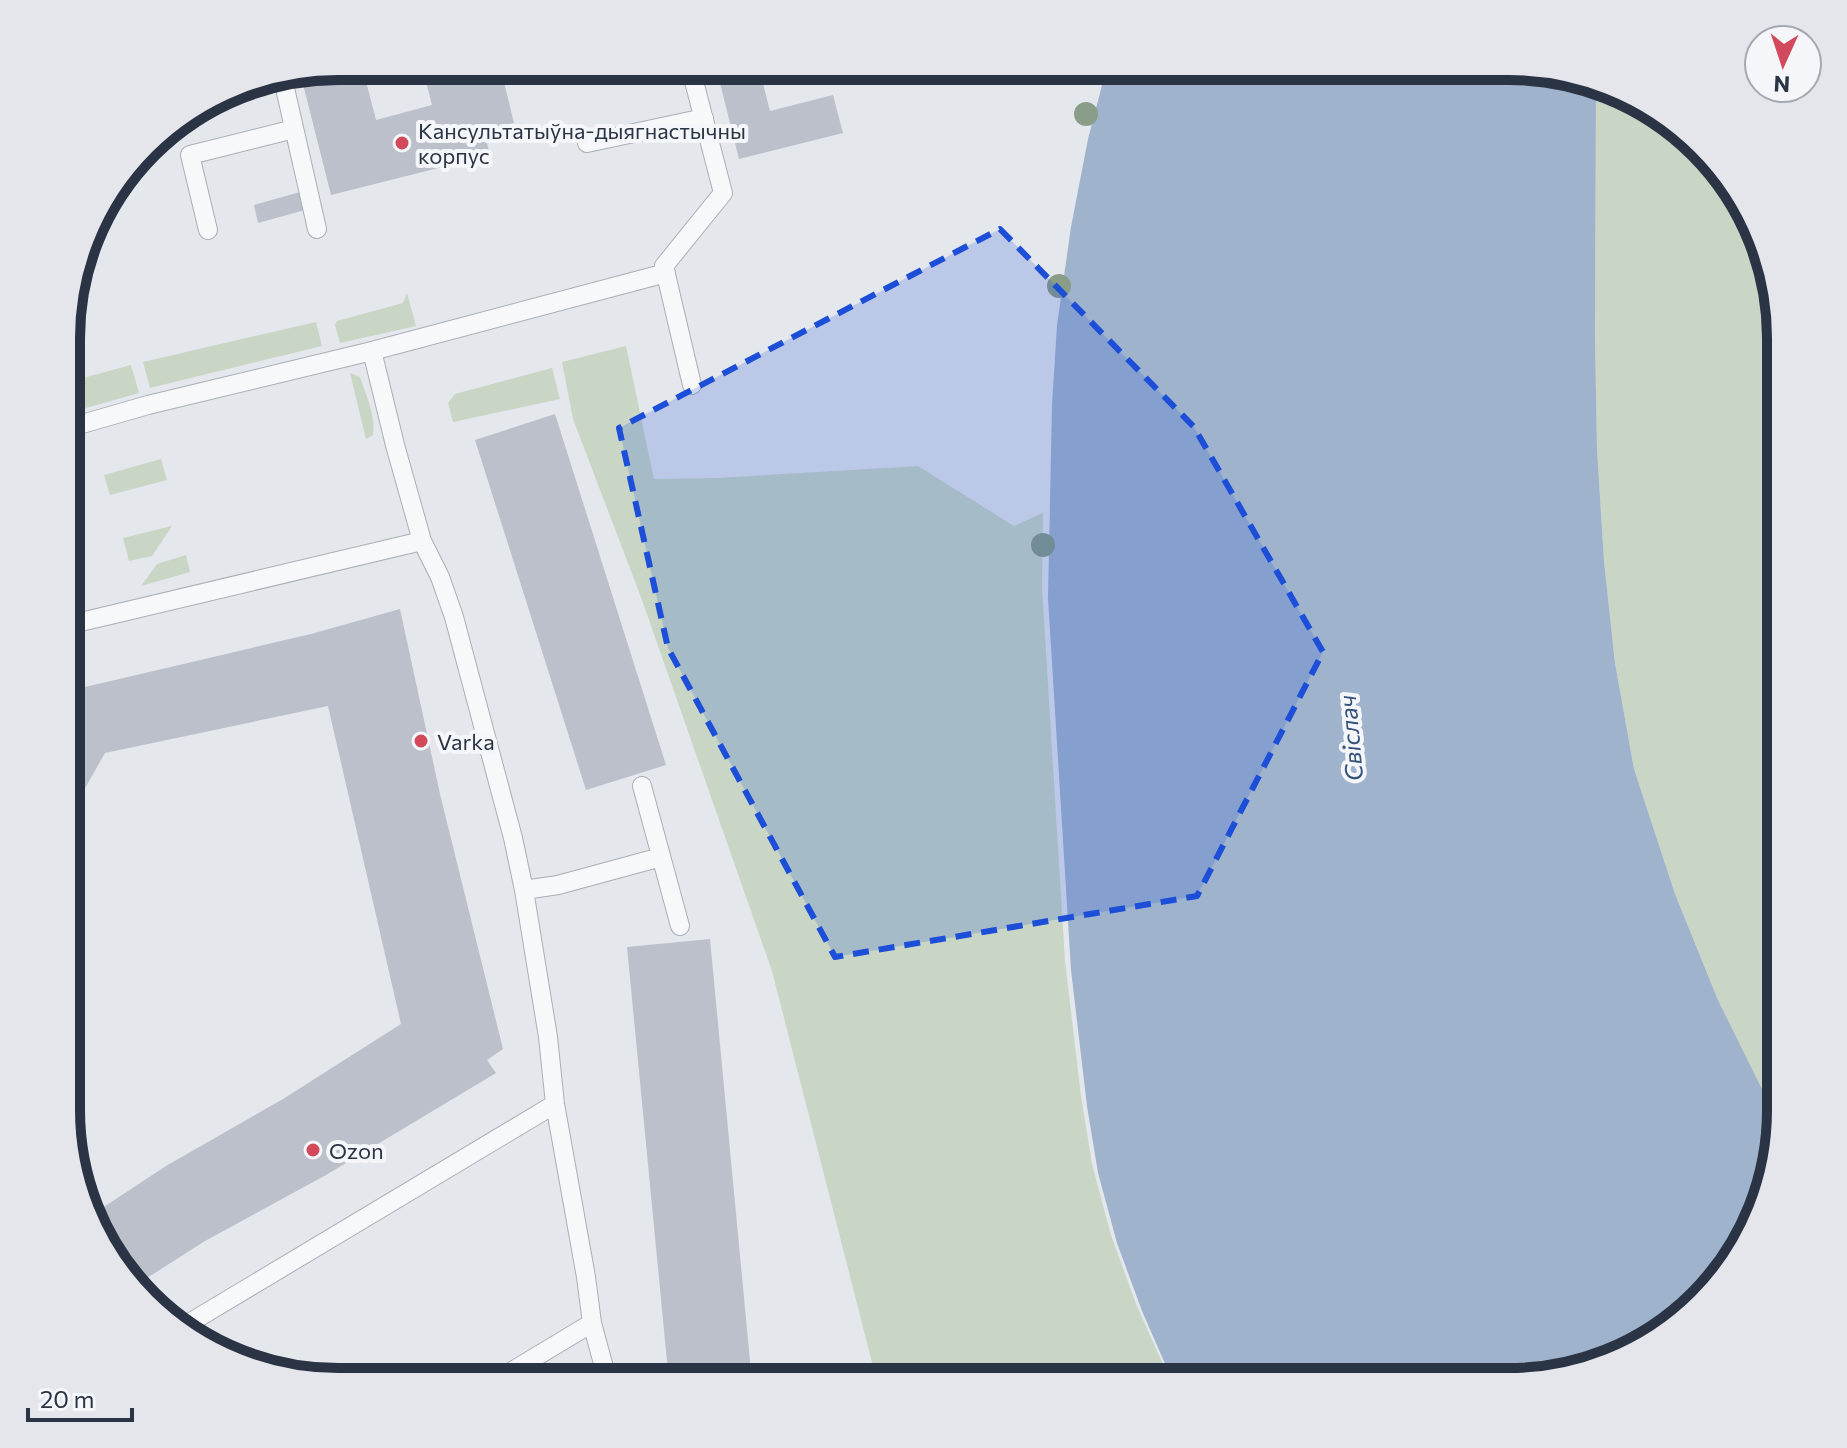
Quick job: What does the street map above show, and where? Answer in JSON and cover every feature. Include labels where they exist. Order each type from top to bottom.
[{"type":"lane","points":[[692,385],[664,266],[723,193],[694,81]]},
{"type":"lane","points":[[284,86],[317,229]]},
{"type":"lane","points":[[587,143],[704,118]]},
{"type":"lane","points":[[208,230],[190,155],[294,129]]},
{"type":"lane","points":[[80,425],[666,273]]},
{"type":"lane","points":[[372,351],[422,541],[440,577],[454,617],[513,838],[548,1037],[555,1104],[592,1323],[604,1367]]},
{"type":"lane","points":[[80,622],[422,541]]},
{"type":"lane","points":[[642,786],[680,926]]},
{"type":"lane","points":[[524,890],[558,885],[661,857]]},
{"type":"lane","points":[[191,1322],[555,1104]]},
{"type":"lane","points":[[519,1367],[592,1323]]},
{"type":"highlighted area","points":[[1000,229],[1194,427],[1323,652],[1197,896],[835,957],[668,648],[619,428]]},
{"type":"green space","points":[[1596,96],[1653,123],[1679,144],[1714,181],[1747,239],[1765,304],[1766,1097],[1718,1000],[1675,894],[1634,769],[1615,663],[1604,561],[1597,448]]},
{"type":"green space","points":[[407,293],[416,326],[340,343],[335,325],[337,321],[403,303]]},
{"type":"green space","points":[[316,322],[322,346],[150,388],[143,362]]},
{"type":"green space","points":[[626,346],[654,479],[918,466],[1014,526],[1043,513],[1042,587],[1065,961],[1081,1096],[1092,1164],[1111,1235],[1136,1304],[1165,1368],[873,1367],[772,971],[642,600],[573,419],[562,362]]},
{"type":"green space","points":[[131,365],[139,393],[80,410],[80,379]]},
{"type":"green space","points":[[552,368],[560,399],[453,422],[448,403],[455,394]]},
{"type":"green space","points":[[350,373],[360,377],[372,413],[373,435],[366,439]]},
{"type":"green space","points":[[161,459],[167,480],[110,495],[104,475]]},
{"type":"green space","points":[[172,526],[152,556],[129,561],[123,538]]},
{"type":"green space","points":[[186,555],[190,572],[141,586],[157,564]]},
{"type":"water","name":"Свіслач","points":[[1103,81],[1526,81],[1560,85],[1596,96],[1597,448],[1604,561],[1615,663],[1634,769],[1675,894],[1718,1000],[1766,1097],[1765,1144],[1758,1177],[1732,1239],[1714,1267],[1679,1304],[1638,1333],[1608,1348],[1560,1363],[1509,1368],[1167,1368],[1142,1311],[1117,1243],[1098,1173],[1087,1106],[1071,970],[1048,598],[1057,325],[1088,139]]},
{"type":"building","name":"Кансультатыўна-дыягнастычны корпус","points":[[366,81],[376,120],[432,105],[426,81],[504,81],[514,123],[484,131],[490,155],[331,195],[303,83]]},
{"type":"building","points":[[762,81],[770,111],[833,95],[843,133],[739,159],[720,83]]},
{"type":"building","points":[[300,192],[305,210],[258,223],[254,205]]},
{"type":"building","points":[[555,414],[666,765],[586,790],[475,440]]},
{"type":"building","points":[[400,609],[440,794],[503,1049],[487,1060],[496,1073],[326,1175],[205,1241],[144,1280],[115,1239],[100,1209],[401,1024],[328,706],[105,753],[81,796],[80,688],[311,634]]},
{"type":"building","points":[[710,939],[751,1367],[668,1367],[627,947]]},
{"type":"place","name":"Кансультатыўна-дыягнастычны корпус","points":[[402,143]]},
{"type":"place","name":"Varka","points":[[421,741]]},
{"type":"place","name":"Ozon","points":[[313,1150]]}]
